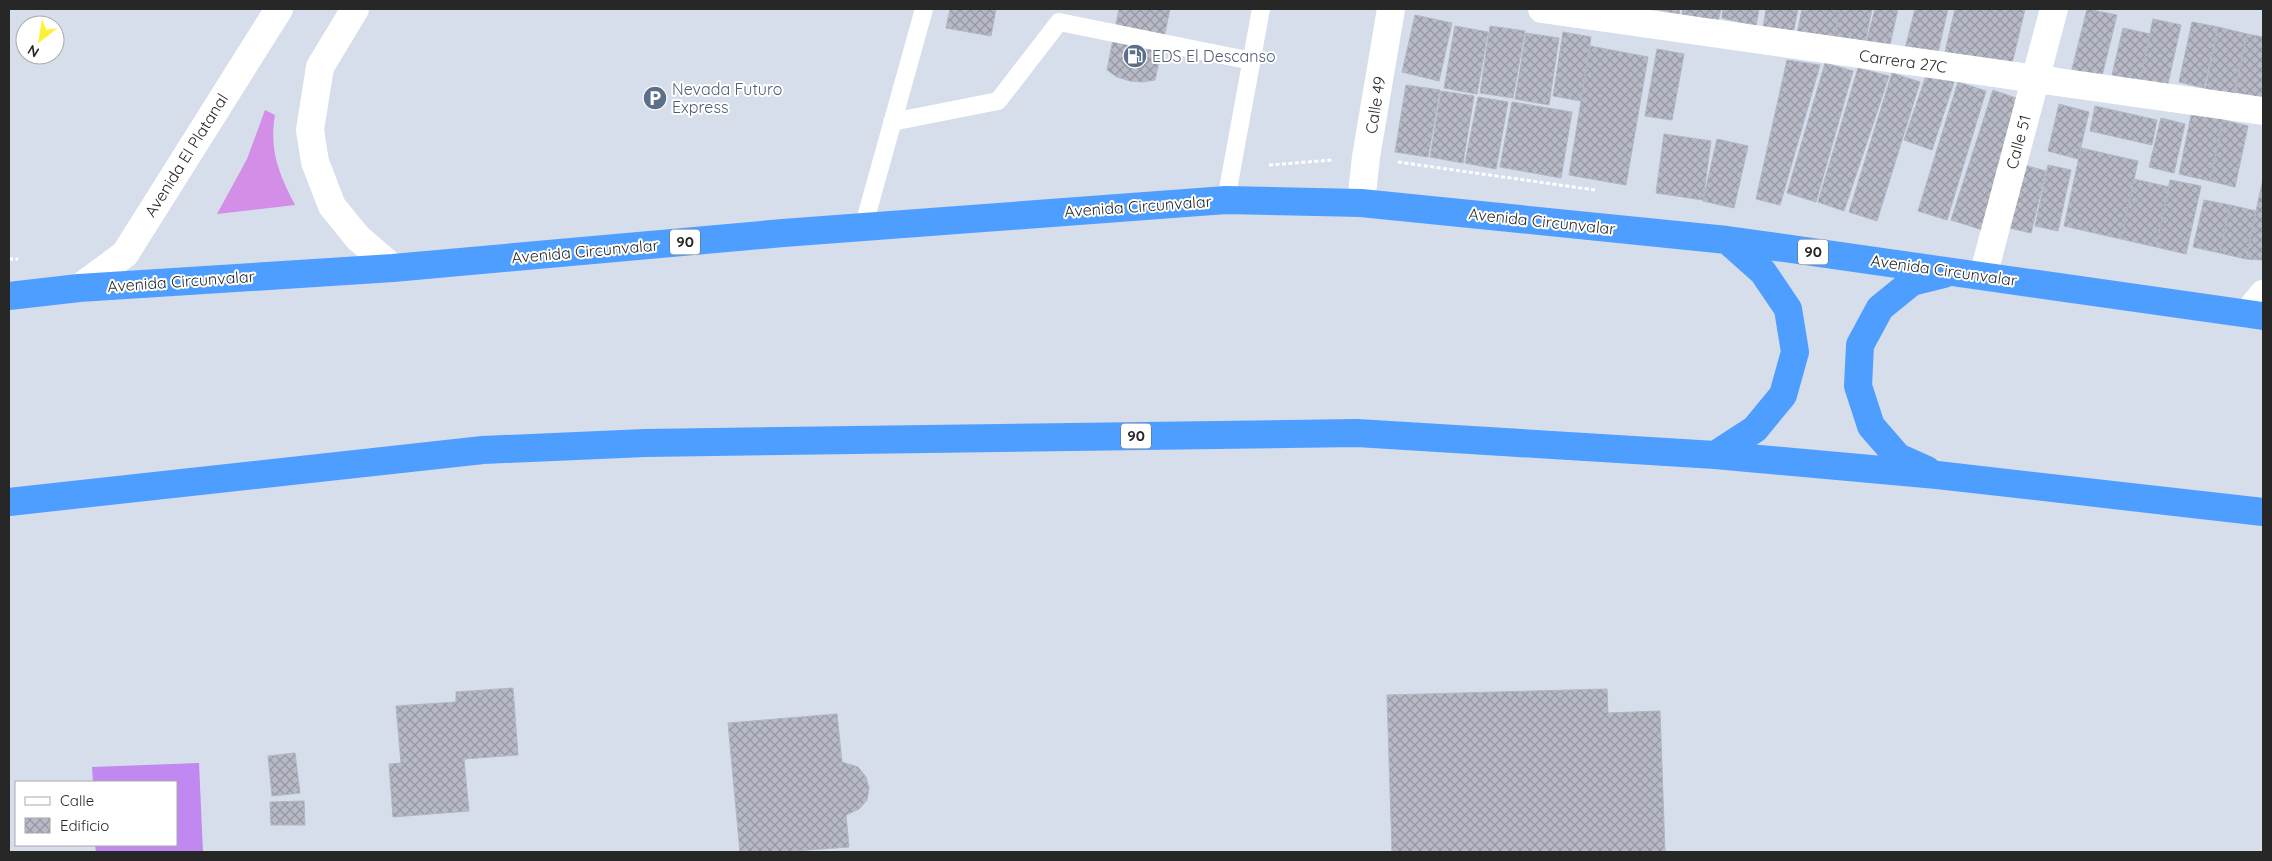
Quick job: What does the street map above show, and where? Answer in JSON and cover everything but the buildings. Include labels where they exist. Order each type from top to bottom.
[{"type":"highway","name":"Avenida Circunvalar","points":[[9,296],[78,288],[393,268],[862,228],[1226,200],[1361,202],[1728,240],[1983,276],[2258,308]]},
{"type":"highway","points":[[1715,455],[1756,429],[1784,395],[1795,352],[1788,309],[1763,272],[1728,240]]},
{"type":"highway","points":[[1936,475],[1898,457],[1871,426],[1858,386],[1860,345],[1880,308],[1912,282],[1953,271]]},
{"type":"highway","name":"90","points":[[9,502],[483,450],[645,442],[1357,433],[1715,455],[1936,475],[2263,512]]},
{"type":"street","name":"Avenida El Platanal","points":[[78,288],[125,254],[278,9]]},
{"type":"street","points":[[354,9],[320,67],[310,130],[314,154],[332,206],[358,238],[393,268]]},
{"type":"street","name":"Calle 49","points":[[1361,202],[1366,158],[1391,9]]},
{"type":"street","name":"Carrera 27C","points":[[1542,9],[2263,111]]},
{"type":"street","name":"Calle 51","points":[[1983,276],[2054,9]]},
{"type":"lane","points":[[862,228],[924,9]]},
{"type":"lane","points":[[1226,200],[1261,9]]},
{"type":"lane","points":[[892,122],[998,101],[1059,22],[1252,61]]},
{"type":"shaded area","points":[[265,110],[275,115],[273,128],[274,151],[284,183],[295,205],[217,214],[247,159]]},
{"type":"shaded area","points":[[199,763],[203,852],[96,852],[95,846],[178,846],[178,781],[93,781],[92,767]]},
{"type":"place","name":"EDS El Descanso","points":[[1135,56]]},
{"type":"place","name":"Nevada Futuro Express","points":[[655,98]]}]
